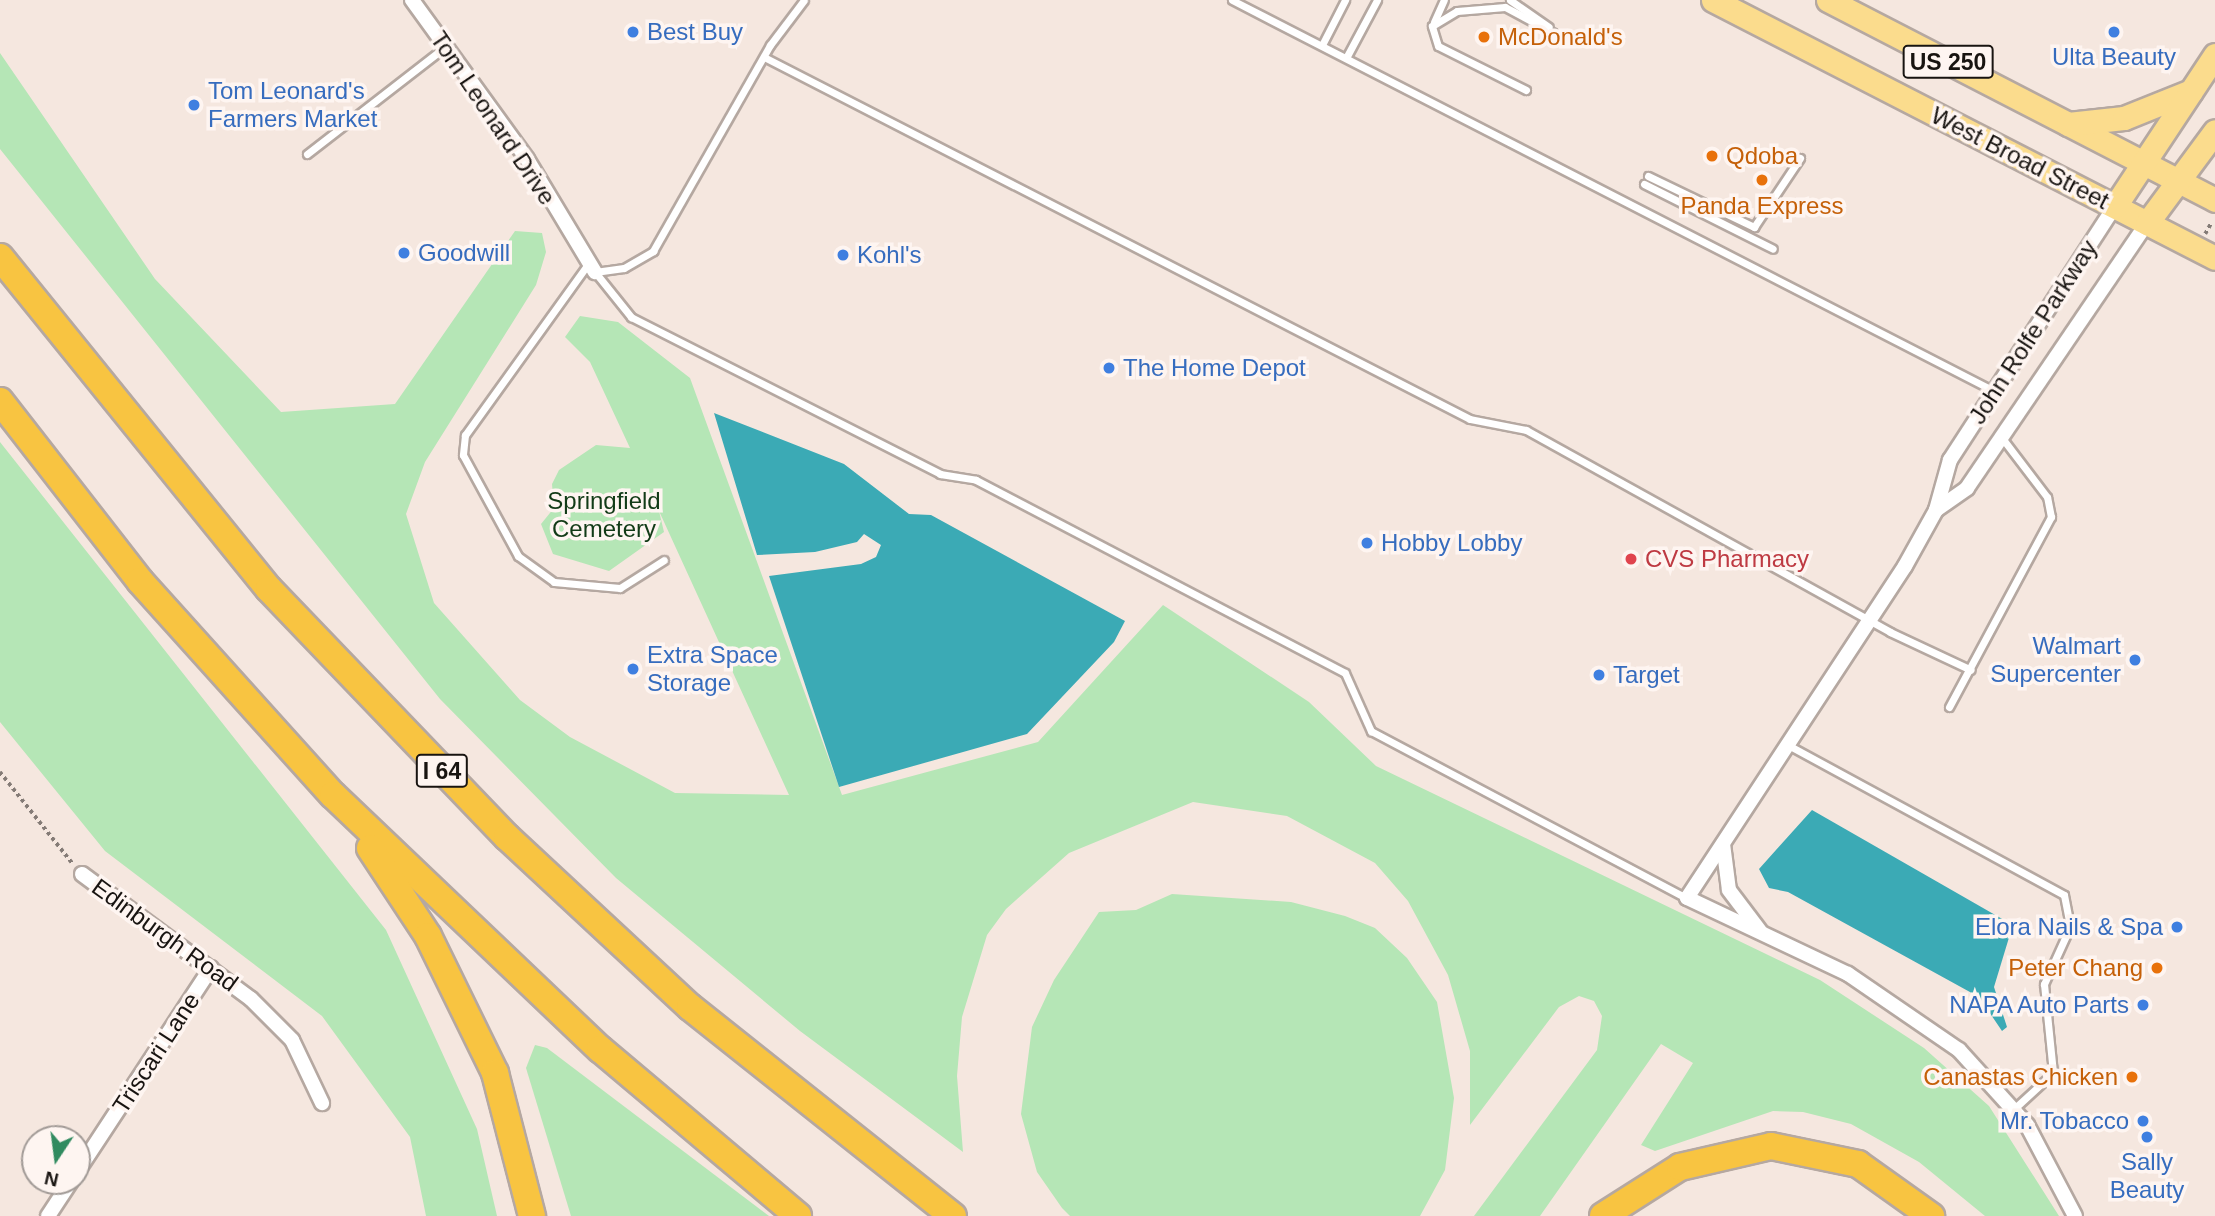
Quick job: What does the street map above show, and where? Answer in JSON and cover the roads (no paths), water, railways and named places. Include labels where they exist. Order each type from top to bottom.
[{"type":"highway","name":"I 64","points":[[0,257],[269,589],[478,808],[690,1007],[953,1216]]},
{"type":"highway","points":[[0,401],[141,580],[333,795],[600,1049],[798,1216]]},
{"type":"highway","points":[[333,795],[428,936],[462,1000],[495,1073],[532,1216]]},
{"type":"highway","points":[[1602,1216],[1680,1167],[1771,1146],[1858,1164],[1931,1216]]},
{"type":"main road","name":"West Broad Street","points":[[1713,0],[2215,258]]},
{"type":"main road","name":"US 250","points":[[1828,0],[2215,200]]},
{"type":"main road","name":"John Rolfe Parkway","points":[[2115,206],[2215,55]]},
{"type":"main road","points":[[2068,124],[2124,118],[2191,91]]},
{"type":"main road","name":"John Rolfe Parkway","points":[[2147,223],[2180,182],[2215,131]]},
{"type":"street","name":"Tom Leonard Drive","points":[[412,0],[527,159],[592,268]]},
{"type":"street","name":"John Rolfe Parkway","points":[[1936,510],[1940,477],[2115,206]]},
{"type":"street","name":"John Rolfe Parkway","points":[[1687,898],[1872,617],[1936,510],[1967,488],[2147,223]]},
{"type":"street","points":[[1723,844],[1729,890],[1771,942]]},
{"type":"street","name":"Edinburgh Road","points":[[82,874],[211,968],[292,1040],[322,1103]]},
{"type":"street","points":[[1687,898],[1771,942],[1848,974],[1959,1050],[2015,1108],[2075,1216]]},
{"type":"street","name":"Triscari Lane","points":[[91,1151],[211,968]]},
{"type":"street","points":[[48,1216],[62,1195]]},
{"type":"lane","points":[[592,268],[624,268],[653,251],[764,57],[804,0]]},
{"type":"lane","points":[[1233,0],[1994,391]]},
{"type":"lane","points":[[1322,45],[1345,0]]},
{"type":"lane","points":[[1346,58],[1377,0]]},
{"type":"lane","points":[[1444,0],[1432,26],[1438,46],[1526,90]]},
{"type":"lane","points":[[1432,26],[1457,10],[1505,7],[1554,33],[1510,0]]},
{"type":"lane","points":[[307,154],[446,47]]},
{"type":"lane","points":[[764,57],[1470,419],[1526,430],[1971,670]]},
{"type":"lane","points":[[1773,249],[1646,180],[1754,227],[1800,158]]},
{"type":"lane","points":[[592,268],[466,435],[463,455],[518,556],[554,582],[620,588],[664,560]]},
{"type":"lane","points":[[592,268],[631,317],[940,474],[976,480],[1345,673],[1371,731],[1687,898]]},
{"type":"lane","points":[[1949,707],[2051,517],[2047,497],[2002,438]]},
{"type":"lane","points":[[1788,745],[2064,895],[2070,927],[2044,984],[2053,1073],[2015,1108]]},
{"type":"water","points":[[714,413],[844,464],[909,514],[931,515],[1125,621],[1114,642],[1027,734],[839,787],[769,576],[861,564],[876,557],[881,545],[864,534],[857,542],[815,552],[757,555]]},
{"type":"water","points":[[1812,810],[2004,920],[2011,931],[1994,987],[2007,1027],[2002,1031],[1979,997],[1788,892],[1769,888],[1759,869]]},
{"type":"place","name":"Best Buy","points":[[633,32]]},
{"type":"place","name":"Ulta Beauty","points":[[2114,32]]},
{"type":"place","name":"McDonald's","points":[[1484,37]]},
{"type":"place","name":"Tom Leonard's Farmers Market","points":[[194,105]]},
{"type":"place","name":"Qdoba","points":[[1712,156]]},
{"type":"place","name":"Panda Express","points":[[1762,180]]},
{"type":"place","name":"Goodwill","points":[[404,253]]},
{"type":"place","name":"Kohl's","points":[[843,255]]},
{"type":"place","name":"The Home Depot","points":[[1109,368]]},
{"type":"place","name":"Hobby Lobby","points":[[1367,543]]},
{"type":"place","name":"CVS Pharmacy","points":[[1631,559]]},
{"type":"place","name":"Walmart Supercenter","points":[[2135,660]]},
{"type":"place","name":"Extra Space Storage","points":[[633,669]]},
{"type":"place","name":"Target","points":[[1599,675]]},
{"type":"place","name":"Elora Nails & Spa","points":[[2177,927]]},
{"type":"place","name":"Peter Chang","points":[[2157,968]]},
{"type":"place","name":"NAPA Auto Parts","points":[[2143,1005]]},
{"type":"place","name":"Canastas Chicken","points":[[2132,1077]]},
{"type":"place","name":"Mr. Tobacco","points":[[2143,1121]]},
{"type":"place","name":"Sally Beauty","points":[[2147,1137]]},
{"type":"park label","name":"Springfield Cemetery","points":[[604,515]]}]
